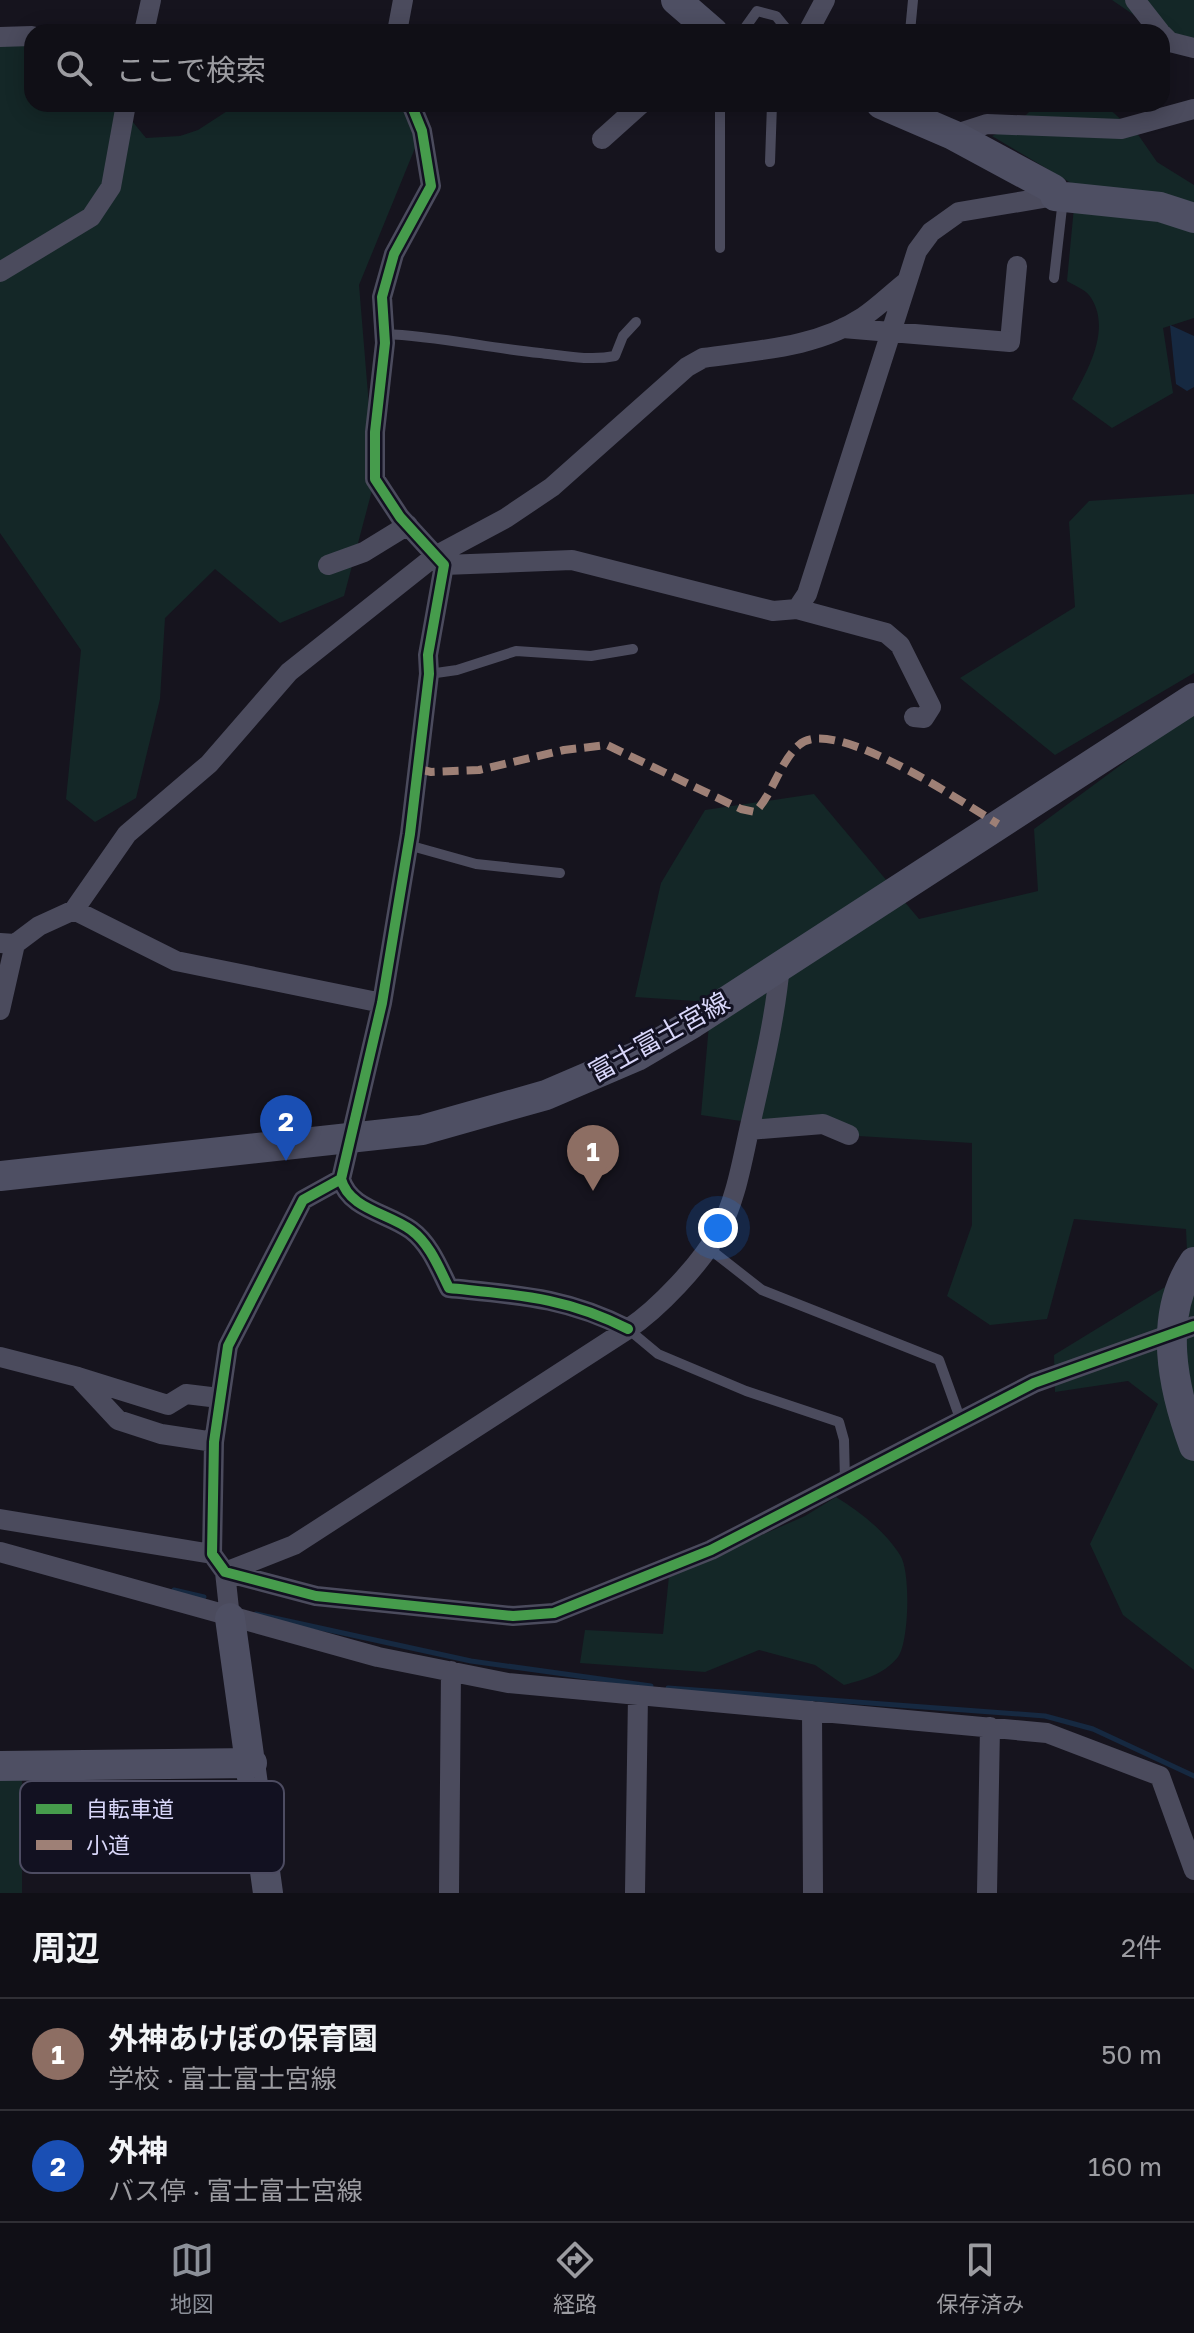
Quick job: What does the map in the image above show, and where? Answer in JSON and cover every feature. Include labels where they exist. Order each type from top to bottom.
[{"type":"main road","points":[[676,0],[704,24]]},
{"type":"main road","points":[[900,112],[953,135],[1053,189],[1059,196],[1160,207],[1194,218]]},
{"type":"main road","name":"富士富士宮線","points":[[0,1176],[422,1130],[546,1095],[587,1079],[693,1023],[1194,698]]},
{"type":"main road","points":[[1194,1262],[1182,1328],[1177,1402],[1194,1446]]},
{"type":"main road","points":[[230,1618],[254,1781]]},
{"type":"main road","points":[[0,1766],[252,1763]]},
{"type":"main road","points":[[266,1873],[268,1893]]},
{"type":"street","points":[[146,24],[151,0]]},
{"type":"street","points":[[398,24],[403,0]]},
{"type":"street","points":[[812,24],[825,0]]},
{"type":"street","points":[[1135,0],[1154,24]]},
{"type":"street","points":[[0,37],[24,36]]},
{"type":"street","points":[[1170,42],[1194,48]]},
{"type":"street","points":[[953,135],[987,124],[1121,129],[1194,109]]},
{"type":"street","points":[[0,272],[91,217],[111,187],[125,112]]},
{"type":"street","points":[[414,112],[422,131],[431,186],[394,254],[382,297],[385,334],[375,432],[375,479],[408,525],[439,560],[408,845],[382,1003],[341,1179],[344,1191],[357,1203],[413,1231],[432,1253],[449,1288],[559,1300],[592,1311],[628,1329]]},
{"type":"street","points":[[602,139],[632,112]]},
{"type":"street","points":[[797,609],[807,594],[917,251],[931,232],[959,212],[1059,196]]},
{"type":"street","points":[[843,328],[1010,342],[1017,266]]},
{"type":"street","points":[[0,1010],[8,944],[74,910],[127,834],[209,764],[289,672],[439,560],[552,487],[687,367],[703,358],[810,341],[864,317],[906,282]]},
{"type":"street","points":[[328,565],[364,552],[408,525]]},
{"type":"street","points":[[439,560],[572,560],[773,611],[797,609],[886,633],[900,645],[931,707],[924,718],[914,717]]},
{"type":"street","points":[[74,910],[176,961],[382,1003]]},
{"type":"street","points":[[225,1572],[294,1545],[645,1318],[719,1232],[741,1169],[776,1014],[780,965]]},
{"type":"street","points":[[749,1130],[823,1124],[849,1135]]},
{"type":"street","points":[[230,1618],[225,1572],[212,1554],[214,1442],[228,1346],[303,1200],[341,1179]]},
{"type":"street","points":[[225,1572],[316,1596],[513,1616],[554,1613],[711,1550],[1034,1383],[1182,1328]]},
{"type":"street","points":[[0,1357],[168,1405],[186,1394],[219,1398]]},
{"type":"street","points":[[78,1377],[118,1420],[161,1434],[214,1442]]},
{"type":"street","points":[[0,1519],[212,1554]]},
{"type":"street","points":[[0,1552],[378,1657],[508,1683],[990,1727],[1068,1738],[1160,1776],[1194,1870]]},
{"type":"street","points":[[449,1893],[451,1671]]},
{"type":"street","points":[[635,1893],[638,1695]]},
{"type":"street","points":[[812,1711],[813,1893]]},
{"type":"street","points":[[987,1893],[990,1727]]},
{"type":"lane","points":[[911,24],[913,0]]},
{"type":"lane","points":[[748,24],[757,11],[776,16],[782,24]]},
{"type":"lane","points":[[720,112],[720,248]]},
{"type":"lane","points":[[770,162],[772,112]]},
{"type":"lane","points":[[1054,278],[1059,196]]},
{"type":"lane","points":[[385,334],[434,337],[460,344],[581,358],[607,357],[615,356],[623,336],[636,322]]},
{"type":"lane","points":[[429,674],[457,670],[516,651],[591,656],[633,649]]},
{"type":"lane","points":[[408,845],[476,864],[560,873]]},
{"type":"lane","points":[[707,1247],[762,1290],[939,1360],[961,1421]]},
{"type":"lane","points":[[628,1329],[658,1354],[746,1391],[829,1416],[839,1422],[844,1440],[845,1481]]},
{"type":"green space","points":[[1112,0],[1194,0],[1194,56],[1170,40],[1170,24],[1147,24]]},
{"type":"green space","points":[[0,42],[24,44],[24,112],[125,112],[146,138],[180,136],[198,130],[226,112],[410,112],[422,131],[359,285],[375,479],[344,596],[280,623],[215,569],[165,618],[160,699],[136,798],[95,822],[66,799],[81,650],[0,533]]},
{"type":"green space","points":[[1029,112],[1113,112],[1139,136],[1157,162],[1194,185],[1194,318],[1163,328],[1173,393],[1112,428],[1072,399],[1096,348],[1099,321],[1089,295],[1067,281],[1076,186],[992,136],[1016,125]]},
{"type":"green space","points":[[1194,494],[1194,673],[1055,755],[960,678],[1075,607],[1069,522],[1089,501]]},
{"type":"green space","points":[[1194,711],[1194,1670],[1123,1615],[1090,1544],[1158,1404],[1128,1381],[1055,1392],[1054,1355],[1188,1273],[1186,1229],[1074,1219],[1047,1319],[990,1325],[947,1296],[972,1225],[972,1143],[826,1134],[701,1115],[711,1002],[635,997],[661,883],[705,810],[814,794],[919,919],[1038,891],[1034,829]]},
{"type":"green space","points":[[836,1497],[879,1530],[904,1563],[907,1591],[902,1649],[886,1668],[873,1676],[844,1685],[815,1665],[759,1650],[705,1672],[580,1663],[585,1630],[663,1634],[669,1576],[805,1516]]},
{"type":"green space","points":[[22,1774],[22,1893],[0,1893],[0,1775]]},
{"type":"water","points":[[1170,325],[1194,336],[1194,387],[1187,391],[1176,384]]},
{"type":"waterway","points":[[174,1590],[204,1597]]},
{"type":"waterway","points":[[256,1614],[471,1661],[651,1686]]},
{"type":"waterway","points":[[668,1688],[1045,1716],[1093,1729],[1194,1776]]},
{"type":"marked path","points":[[419,769],[431,772],[479,770],[564,750],[607,745],[741,809],[755,812],[799,745],[816,739],[840,741],[899,765],[998,824]]},
{"type":"cycle path","points":[[414,112],[422,131],[431,186],[394,254],[382,297],[385,343],[375,432],[375,479],[400,517],[444,565],[428,655],[429,674],[410,834],[382,1003],[341,1179],[345,1189],[361,1204],[402,1224],[424,1242],[449,1288],[541,1299],[583,1310],[628,1329]]},
{"type":"cycle path","points":[[341,1179],[303,1200],[228,1346],[214,1442],[212,1554],[225,1572],[316,1596],[513,1616],[554,1613],[711,1550],[1034,1383],[1194,1326]]},
{"type":"place","name":"外神","points":[[286,1161]]},
{"type":"place","name":"外神あけぼの保育園","points":[[593,1191]]}]
